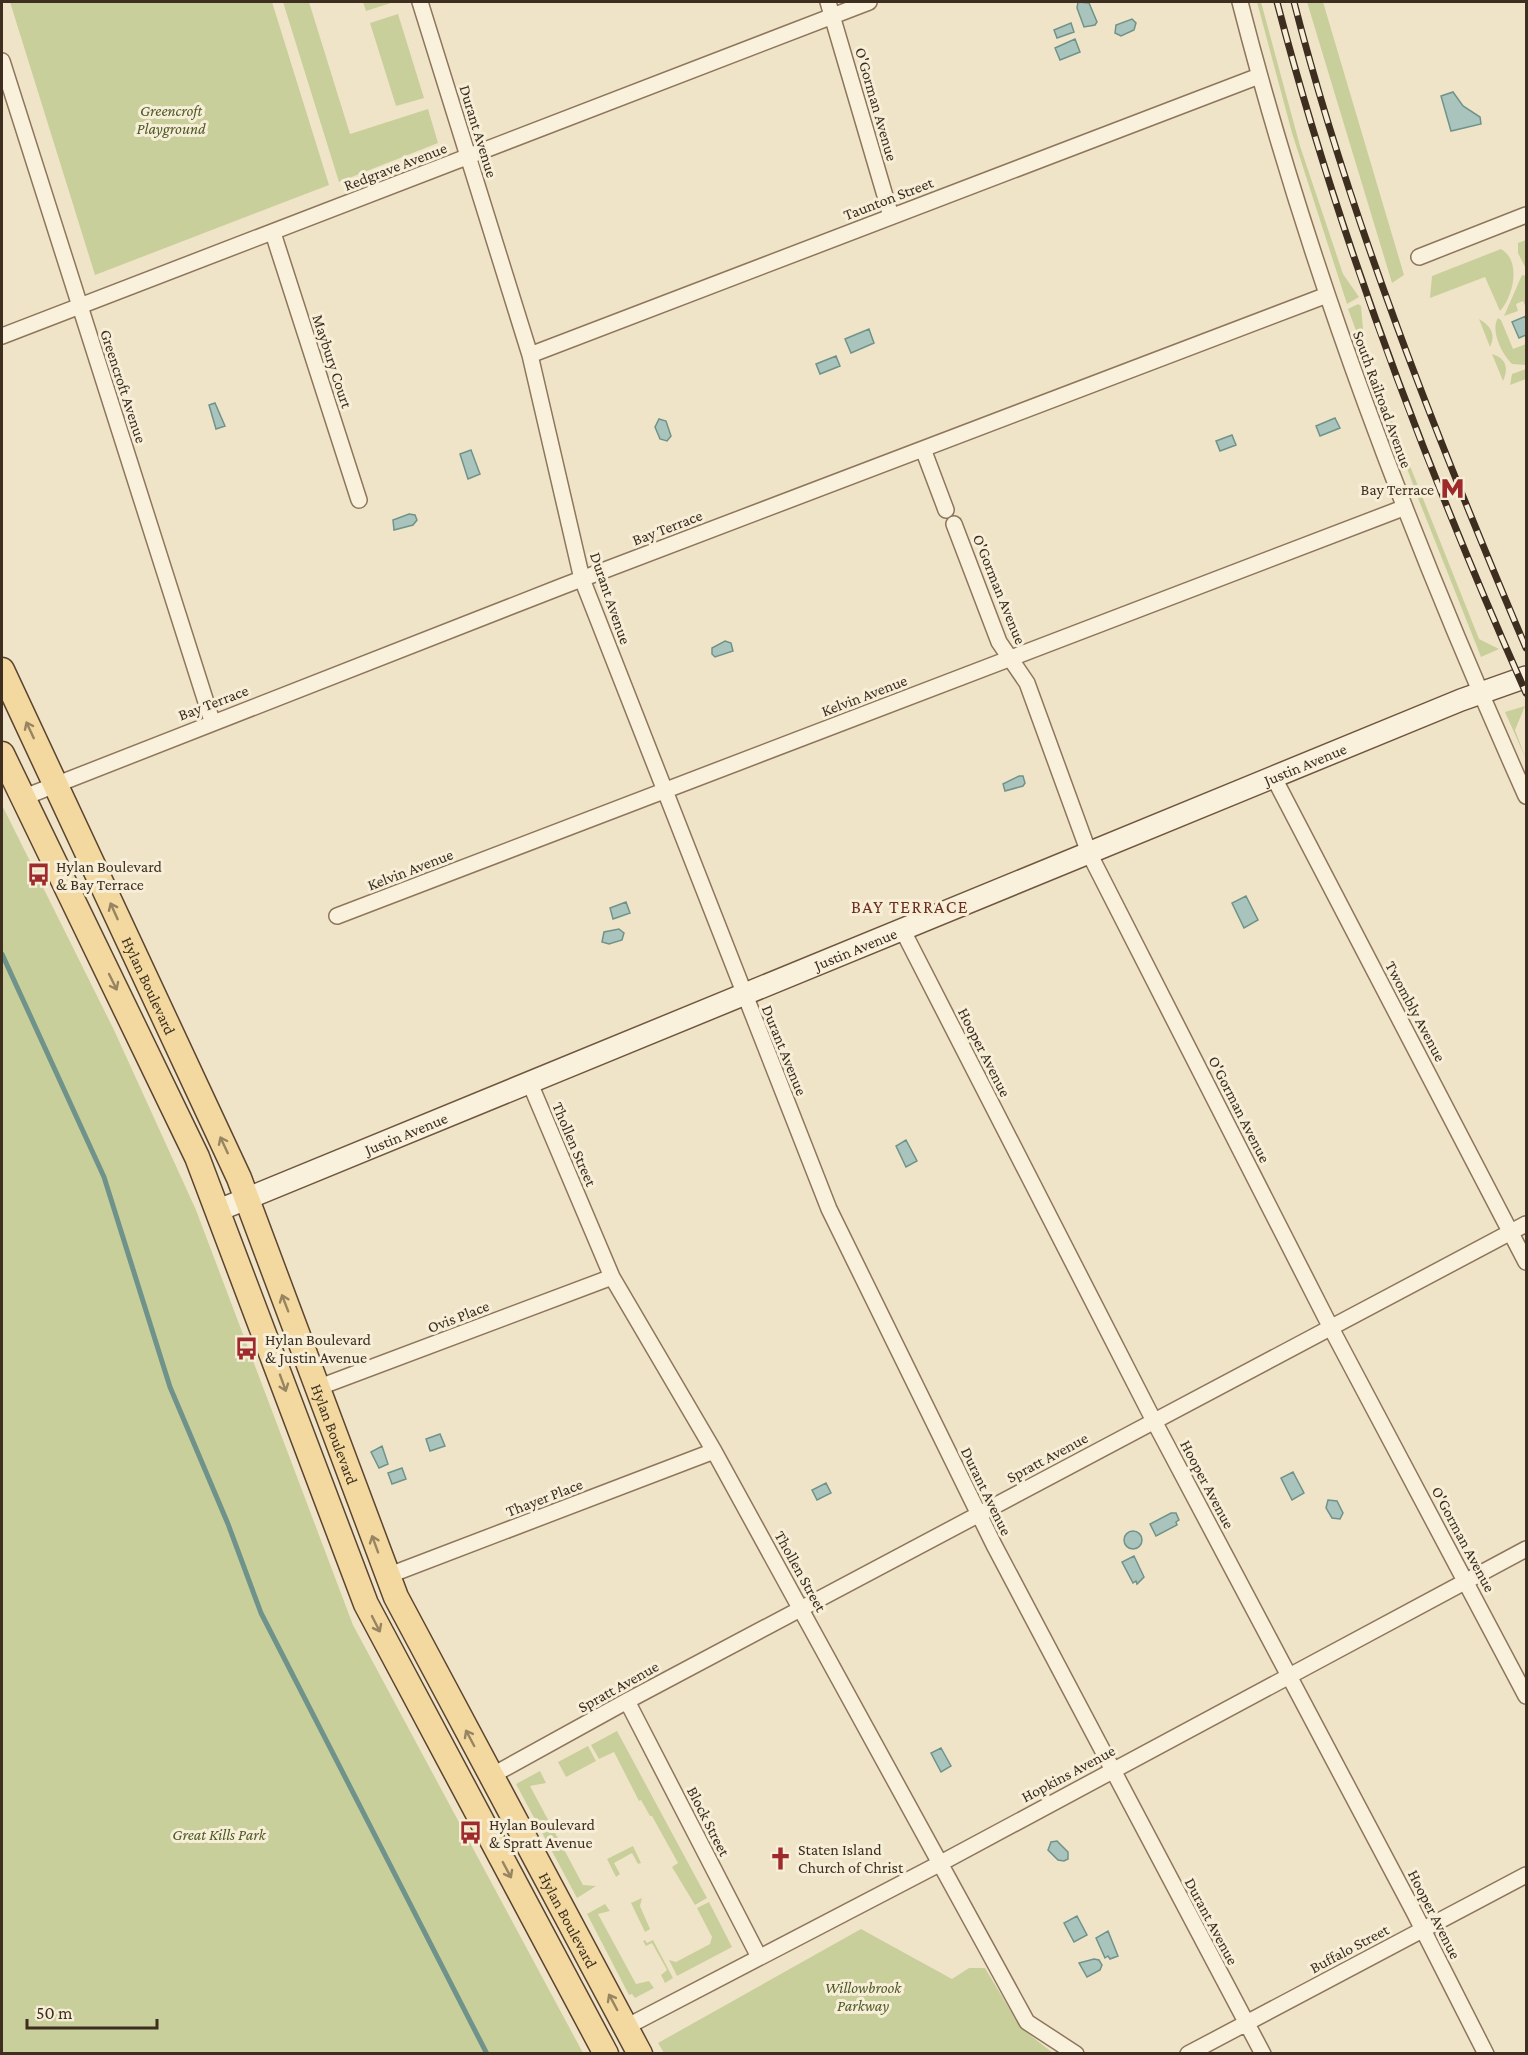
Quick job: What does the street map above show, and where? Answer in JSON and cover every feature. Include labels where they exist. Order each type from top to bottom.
[{"type":"main road","name":"Hylan Boulevard","points":[[2,670],[247,1198],[387,1576],[406,1619],[640,2054]]},
{"type":"main road","name":"Hylan Boulevard","points":[[2,754],[117,989],[219,1210],[366,1604],[606,2054]]},
{"type":"street","name":"Durant Avenue","points":[[420,2],[530,355],[582,579],[833,1219],[979,1514],[1263,2054]]},
{"type":"street","name":"Redgrave Avenue","points":[[2,336],[469,157],[830,9],[869,2]]},
{"type":"street","name":"South Railroad Avenue","points":[[1240,2],[1259,76],[1327,295],[1403,508],[1480,692],[1527,796]]},
{"type":"street","name":"O'Gorman Avenue","points":[[830,9],[891,216]]},
{"type":"street","name":"Greencroft Avenue","points":[[2,61],[212,721]]},
{"type":"street","name":"Taunton Street","points":[[530,355],[1259,76]]},
{"type":"street","points":[[1419,258],[1527,215]]},
{"type":"street","name":"Maybury Court","points":[[273,233],[359,500]]},
{"type":"street","name":"Bay Terrace","points":[[22,798],[212,721],[1327,295]]},
{"type":"street","points":[[923,449],[946,510]]},
{"type":"street","name":"Kelvin Avenue","points":[[338,916],[1403,508]]},
{"type":"street","name":"O'Gorman Avenue","points":[[954,524],[999,642],[1027,683],[1089,853],[1330,1328],[1527,1696]]},
{"type":"street","name":"Justin Avenue","points":[[219,1210],[1480,692],[1527,676]]},
{"type":"street","name":"Twombly Avenue","points":[[1274,778],[1527,1262]]},
{"type":"street","name":"Hooper Avenue","points":[[902,929],[1154,1421],[1423,1929],[1486,2054]]},
{"type":"street","name":"Thollen Street","points":[[529,1081],[612,1277],[714,1451],[1027,2022],[1076,2054]]},
{"type":"street","name":"Spratt Avenue","points":[[491,1776],[801,1608],[1527,1224]]},
{"type":"street","name":"Ovis Place","points":[[317,1388],[612,1277]]},
{"type":"street","name":"Thayer Place","points":[[387,1576],[714,1451]]},
{"type":"street","name":"Hopkins Avenue","points":[[626,2027],[939,1864],[1112,1769],[1527,1549]]},
{"type":"street","name":"Block Street","points":[[627,1701],[759,1957]]},
{"type":"street","name":"Buffalo Street","points":[[1188,2054],[1527,1875]]},
{"type":"green space","name":"Greencroft Playground","points":[[10,2],[272,2],[329,185],[95,275]]},
{"type":"green space","points":[[283,2],[309,2],[350,134],[428,109],[438,143],[339,182]]},
{"type":"green space","points":[[363,2],[394,2],[366,11]]},
{"type":"green space","points":[[1257,2],[1261,2],[1300,146],[1343,274],[1359,297],[1347,304],[1292,133]]},
{"type":"green space","points":[[1307,2],[1323,2],[1404,275],[1392,283]]},
{"type":"green space","points":[[398,14],[424,98],[396,106],[370,23]]},
{"type":"green space","points":[[1526,240],[1526,269],[1518,253],[1518,243]]},
{"type":"green space","points":[[1501,249],[1512,262],[1513,279],[1509,297],[1500,311],[1485,277],[1430,298],[1432,276]]},
{"type":"green space","points":[[1522,275],[1526,276],[1526,308],[1523,301],[1516,304],[1518,311],[1504,316]]},
{"type":"green space","points":[[1358,304],[1361,306],[1365,353],[1479,639],[1499,649],[1481,657],[1418,498],[1348,309]]},
{"type":"green space","points":[[1498,318],[1501,320],[1513,349],[1526,344],[1526,365],[1512,364],[1504,354],[1496,336]]},
{"type":"green space","points":[[1479,319],[1487,324],[1491,331],[1490,347]]},
{"type":"green space","points":[[1492,354],[1505,364],[1506,372],[1503,381]]},
{"type":"green space","points":[[1526,369],[1526,379],[1510,385],[1512,374]]},
{"type":"green space","points":[[1525,706],[1515,730],[1526,759],[1505,712]]},
{"type":"green space","name":"Great Kills Park","points":[[2,805],[114,1030],[196,1210],[353,1625],[583,2053],[2,2053]]},
{"type":"green space","points":[[617,1731],[707,1898],[695,1905],[672,1867],[678,1863],[652,1816],[641,1800],[639,1801],[614,1752],[599,1759],[591,1745]]},
{"type":"green space","points":[[588,1746],[596,1761],[566,1777],[558,1762]]},
{"type":"green space","points":[[540,1771],[546,1783],[530,1786],[583,1885],[596,1886],[577,1898],[516,1784]]},
{"type":"green space","points":[[633,1846],[641,1863],[638,1864],[632,1853],[614,1863],[620,1874],[616,1877],[607,1859]]},
{"type":"green space","points":[[642,1898],[640,1906],[650,1929],[645,1932],[631,1903]]},
{"type":"green space","points":[[709,1902],[732,1947],[677,1976],[669,1960],[676,1962],[710,1944],[712,1937],[697,1908]]},
{"type":"green space","points":[[605,1904],[610,1911],[598,1914],[636,1984],[649,1981],[654,1988],[635,1998],[632,1994],[629,1995],[587,1914]]},
{"type":"green space","name":"Willowbrook Parkway","points":[[861,1929],[952,1979],[969,1968],[985,1968],[1021,2028],[1053,2053],[664,2053],[658,2043]]},
{"type":"green space","points":[[653,1940],[673,1978],[665,1983],[661,1975],[667,1970],[652,1943],[646,1946],[643,1941],[647,1943]]},
{"type":"water","points":[[1078,2],[1089,3],[1097,22],[1095,25],[1084,27],[1077,8]]},
{"type":"water","points":[[1132,19],[1136,23],[1134,30],[1121,36],[1115,33],[1116,25]]},
{"type":"water","points":[[1071,23],[1074,32],[1057,38],[1054,30]]},
{"type":"water","points":[[1075,39],[1080,52],[1060,60],[1055,48]]},
{"type":"water","points":[[1453,92],[1463,106],[1480,117],[1481,124],[1451,131],[1441,96]]},
{"type":"water","points":[[1526,316],[1526,335],[1519,338],[1512,322]]},
{"type":"water","points":[[869,329],[874,343],[851,353],[845,339]]},
{"type":"water","points":[[836,356],[840,366],[820,374],[816,364]]},
{"type":"water","points":[[215,403],[225,426],[216,429],[209,405]]},
{"type":"water","points":[[1335,418],[1340,428],[1320,436],[1316,426]]},
{"type":"water","points":[[659,419],[666,421],[671,436],[667,441],[660,439],[655,427]]},
{"type":"water","points":[[1232,435],[1236,445],[1220,451],[1216,441]]},
{"type":"water","points":[[471,450],[480,474],[468,479],[460,454]]},
{"type":"water","points":[[409,514],[415,515],[417,520],[413,525],[394,530],[393,520]]},
{"type":"water","points":[[725,641],[731,643],[733,651],[715,657],[712,654],[712,648]]},
{"type":"water","points":[[1023,776],[1025,783],[1023,786],[1005,791],[1003,784]]},
{"type":"water","points":[[1246,896],[1258,920],[1244,928],[1232,903]]},
{"type":"water","points":[[626,902],[630,913],[613,919],[610,908]]},
{"type":"water","points":[[619,929],[624,933],[622,940],[609,944],[602,942],[604,932]]},
{"type":"water","points":[[906,1140],[917,1161],[906,1167],[896,1146]]},
{"type":"water","points":[[440,1434],[445,1446],[430,1451],[426,1439]]},
{"type":"water","points":[[382,1446],[388,1464],[379,1468],[371,1452]]},
{"type":"water","points":[[402,1468],[406,1479],[392,1484],[388,1473]]},
{"type":"water","points":[[1293,1472],[1304,1493],[1292,1500],[1281,1478]]},
{"type":"water","points":[[826,1483],[831,1493],[817,1500],[812,1490]]},
{"type":"water","points":[[1328,1500],[1337,1501],[1343,1513],[1340,1519],[1332,1518],[1326,1508]]},
{"type":"water","points":[[1171,1513],[1176,1513],[1179,1520],[1176,1522],[1177,1525],[1156,1536],[1150,1524]]},
{"type":"water","points":[[1133,1531],[1139,1534],[1142,1540],[1139,1546],[1133,1549],[1127,1546],[1124,1540],[1127,1534]]},
{"type":"water","points":[[1134,1556],[1144,1577],[1137,1584],[1136,1581],[1133,1583],[1122,1562]]},
{"type":"water","points":[[941,1748],[951,1766],[941,1772],[931,1753]]},
{"type":"water","points":[[1057,1841],[1068,1852],[1068,1859],[1064,1861],[1058,1860],[1048,1850],[1051,1842]]},
{"type":"water","points":[[1077,1916],[1087,1935],[1074,1942],[1064,1923]]},
{"type":"water","points":[[1108,1931],[1118,1956],[1110,1959],[1108,1956],[1105,1958],[1096,1938]]},
{"type":"water","points":[[1099,1960],[1102,1965],[1100,1970],[1087,1977],[1079,1963]]},
{"type":"waterway","points":[[2,954],[104,1177],[170,1387],[228,1524],[261,1613],[487,2054]]},
{"type":"railway","points":[[1277,2],[1328,179],[1388,353],[1454,524],[1526,693]]},
{"type":"railway","points":[[1294,2],[1316,84],[1342,166],[1398,329],[1460,490],[1526,648]]},
{"type":"place","name":"Bay Terrace","points":[[1452,489]]},
{"type":"place","name":"Hylan Boulevard & Bay Terrace","points":[[38,875]]},
{"type":"place","name":"Hylan Boulevard & Justin Avenue","points":[[247,1348]]},
{"type":"place","name":"Hylan Boulevard & Spratt Avenue","points":[[471,1833]]},
{"type":"place","name":"Staten Island Church of Christ","points":[[780,1858]]},
{"type":"district","name":"BAY TERRACE","points":[[910,907]]}]
